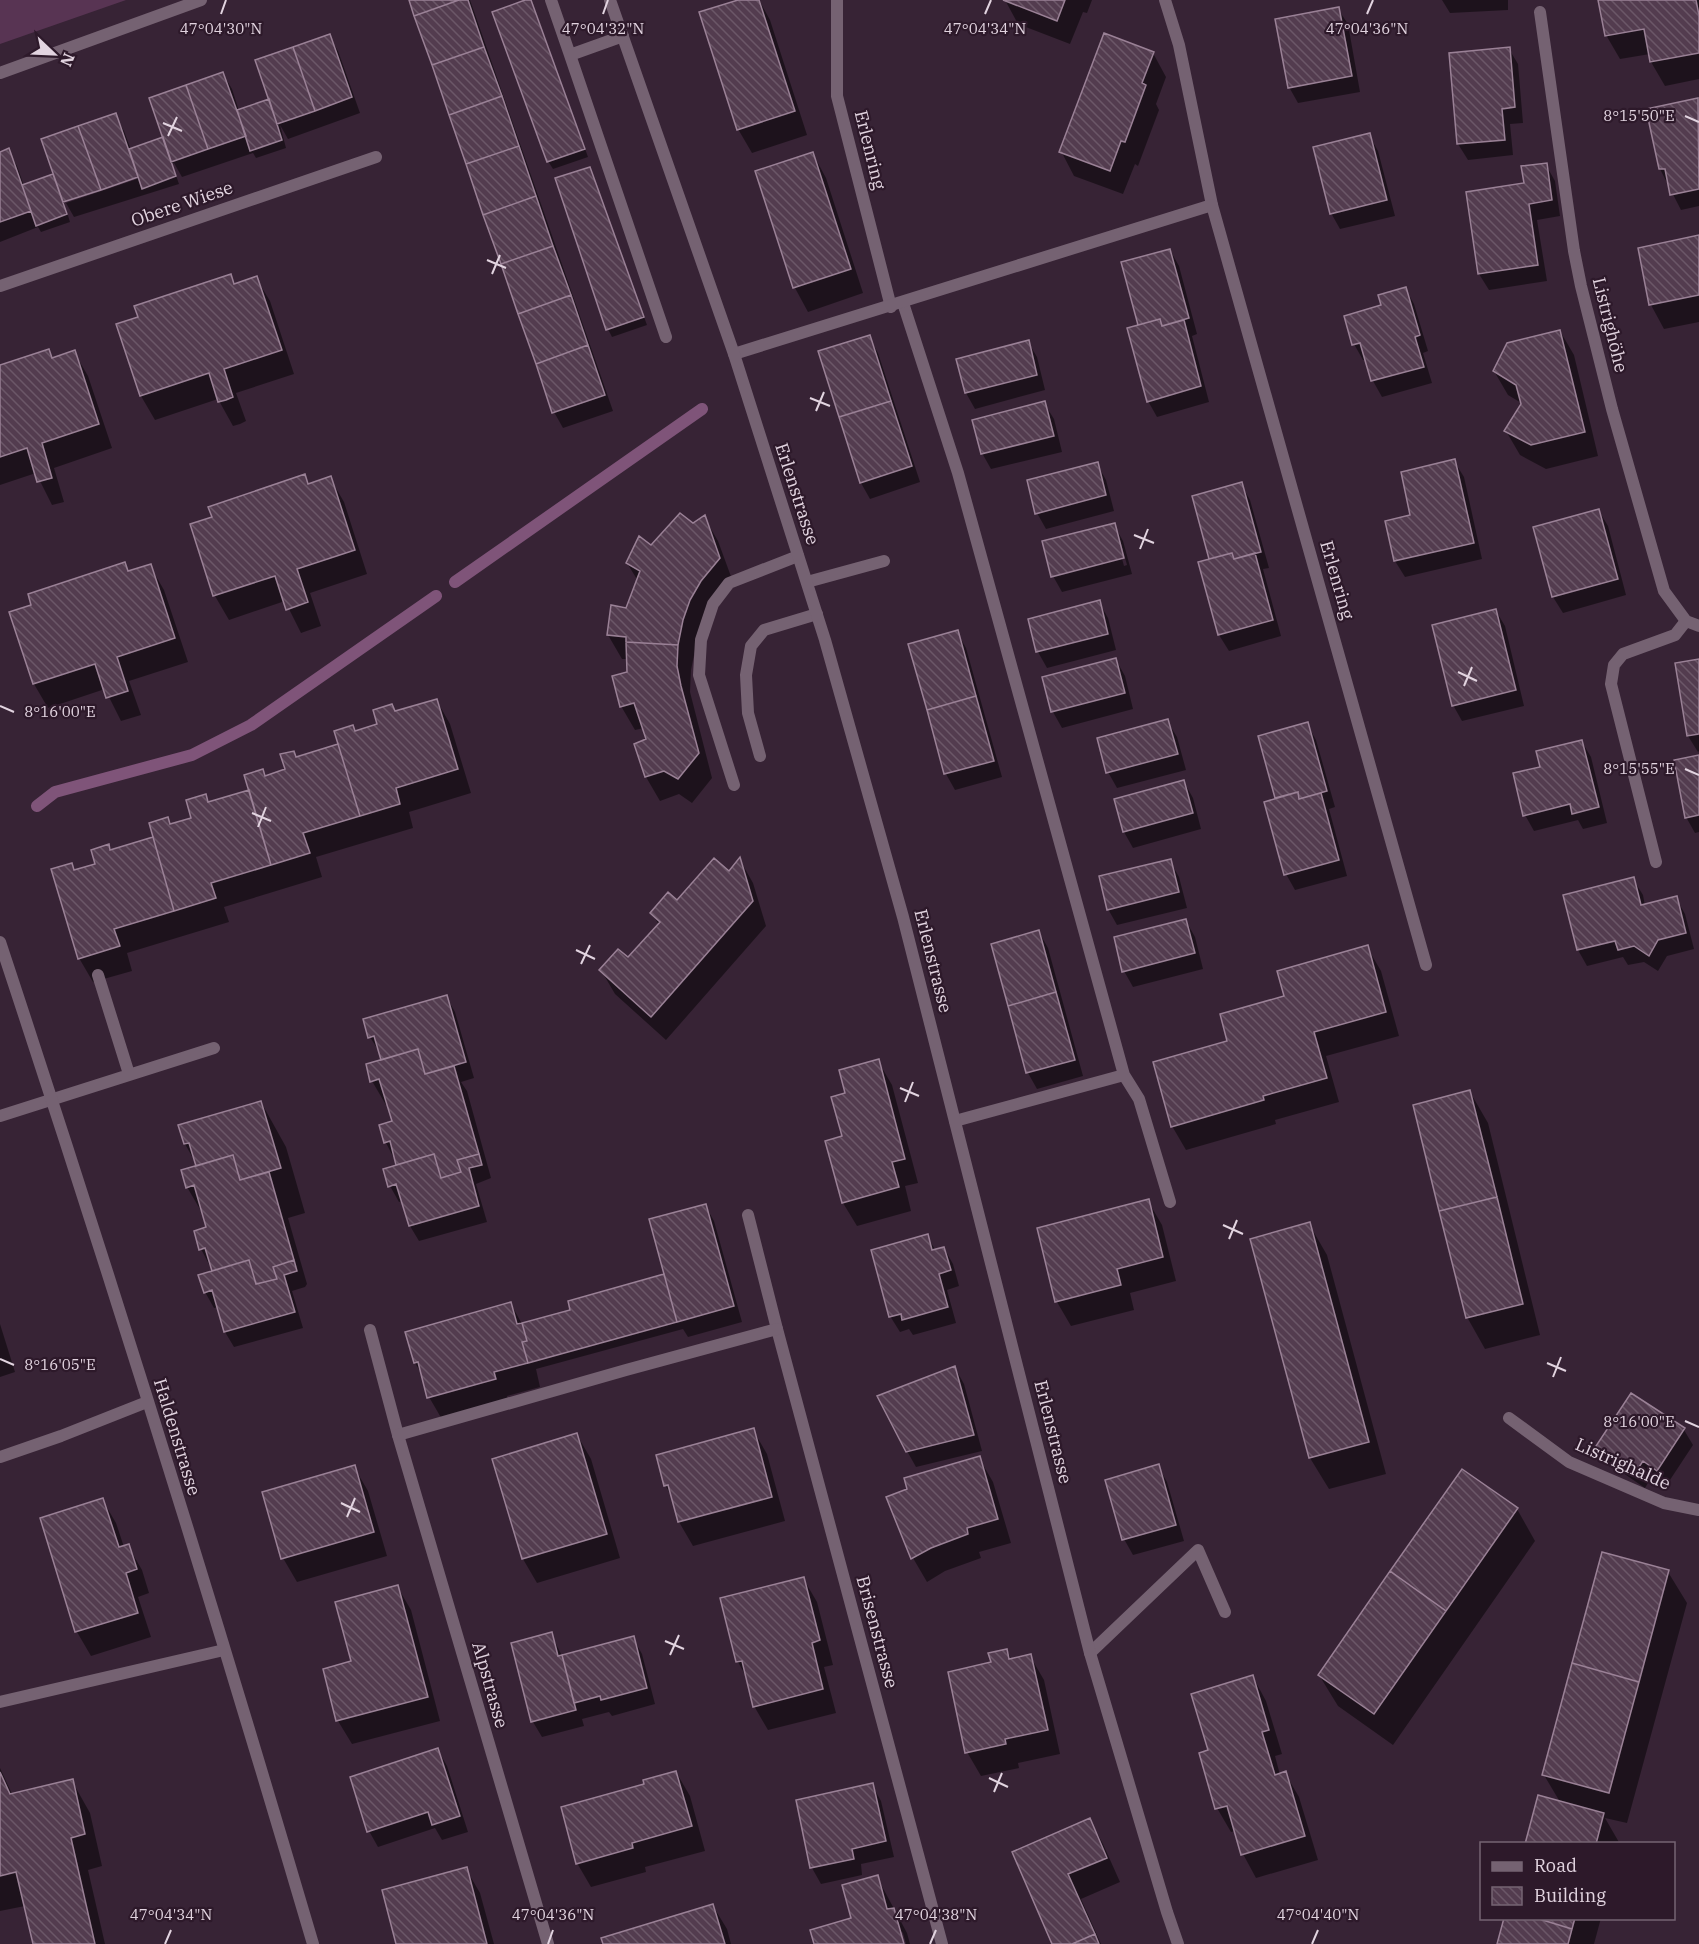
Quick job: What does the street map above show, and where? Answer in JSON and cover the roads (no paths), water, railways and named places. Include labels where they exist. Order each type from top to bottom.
[{"type":"street","points":[[0,73],[201,0]]},
{"type":"street","points":[[551,0],[666,337]]},
{"type":"street","name":"Erlenstrasse","points":[[610,0],[734,354],[817,614],[903,917],[1090,1653],[1178,1944]]},
{"type":"street","name":"Erlenring","points":[[837,0],[837,96],[897,305],[958,473],[1124,1075],[1139,1100],[1170,1202]]},
{"type":"street","name":"Erlenring","points":[[1165,0],[1179,45],[1212,205],[1426,965]]},
{"type":"street","name":"Listrighöhe","points":[[1540,12],[1581,286],[1612,409],[1664,591],[1686,621]]},
{"type":"street","points":[[570,55],[623,36]]},
{"type":"street","name":"Obere Wiese","points":[[0,286],[376,157]]},
{"type":"street","points":[[734,354],[1212,205]]},
{"type":"street","points":[[734,785],[699,675],[701,640],[713,604],[729,583],[798,556]]},
{"type":"street","points":[[807,582],[884,561]]},
{"type":"street","points":[[760,756],[748,713],[746,675],[751,646],[764,630],[817,614]]},
{"type":"street","points":[[1656,862],[1611,684],[1614,665],[1623,654],[1675,634],[1686,621],[1699,626]]},
{"type":"street","name":"Haldenstrasse","points":[[0,942],[147,1402],[313,1944]]},
{"type":"street","points":[[98,975],[129,1074]]},
{"type":"street","points":[[0,1116],[214,1048]]},
{"type":"street","points":[[955,1121],[1124,1075]]},
{"type":"street","name":"Brisenstrasse","points":[[748,1215],[942,1944]]},
{"type":"street","points":[[398,1436],[777,1329]]},
{"type":"street","name":"Alpstrasse","points":[[370,1330],[398,1436],[548,1944]]},
{"type":"street","points":[[0,1457],[147,1402]]},
{"type":"street","name":"Listrighalde","points":[[1509,1418],[1569,1462],[1664,1503],[1699,1510]]},
{"type":"street","points":[[1090,1653],[1198,1550],[1225,1612]]},
{"type":"street","points":[[0,1702],[224,1650]]},
{"type":"waterway","points":[[455,582],[702,409]]},
{"type":"waterway","points":[[37,806],[55,792],[192,755],[251,725],[436,596]]}]
